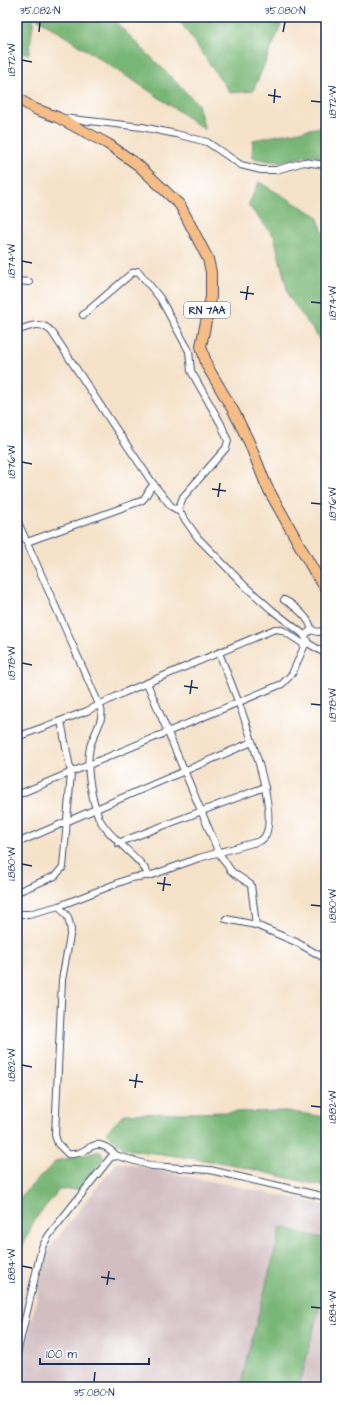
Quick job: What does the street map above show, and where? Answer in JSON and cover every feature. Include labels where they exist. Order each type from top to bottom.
[{"type":"main road","name":"RN 7AA","points":[[17,98],[35,108],[57,117],[114,148],[138,165],[180,205],[208,259],[211,272],[211,297],[201,346],[204,357],[249,442],[267,487],[314,571],[326,589]]},
{"type":"street","points":[[57,117],[142,127],[207,142],[241,165],[261,170],[276,170],[304,162],[326,164]]},
{"type":"street","points":[[83,315],[132,273],[138,271],[160,298],[189,351],[191,371],[221,424],[228,441],[226,448],[183,497],[178,510]]},
{"type":"street","points":[[17,281],[29,282]]},
{"type":"street","points":[[17,331],[39,325],[47,327],[52,332],[154,485],[171,506],[178,510],[198,538],[246,587],[305,641]]},
{"type":"street","points":[[191,360],[204,357]]},
{"type":"street","points":[[27,542],[141,501],[145,498],[149,489],[154,485]]},
{"type":"street","points":[[17,520],[99,705],[102,717],[92,739],[87,766],[96,807],[103,826],[118,843],[144,866],[148,876]]},
{"type":"street","points":[[17,795],[288,680],[311,630],[310,626],[297,608],[284,600]]},
{"type":"street","points":[[17,737],[99,705],[147,683],[276,629],[282,630],[305,641],[326,654]]},
{"type":"street","points":[[311,630],[318,632],[326,630]]},
{"type":"street","points":[[17,914],[33,913],[59,906],[131,878],[148,876],[219,853],[260,842],[266,836],[268,818],[265,787],[239,702],[218,653]]},
{"type":"street","points":[[147,683],[219,853],[230,871],[251,885],[256,925]]},
{"type":"street","points":[[17,892],[55,876],[62,871],[64,864],[71,773],[61,720]]},
{"type":"street","points":[[17,843],[96,807],[252,742]]},
{"type":"street","points":[[118,843],[201,810],[265,787]]},
{"type":"street","points":[[59,906],[68,917],[71,930],[62,980],[55,1135],[58,1144],[68,1154],[75,1154],[91,1146],[100,1145],[108,1148],[116,1155],[152,1166],[210,1170],[326,1197]]},
{"type":"street","points":[[226,919],[256,925],[296,942],[326,959]]},
{"type":"street","points":[[17,1354],[39,1258],[46,1241],[111,1157],[116,1155]]},
{"type":"shaded area","points":[[117,1162],[326,1205],[326,1387],[17,1387],[47,1251]]},
{"type":"green space","points":[[17,17],[34,17],[29,54],[17,52]]},
{"type":"green space","points":[[35,17],[111,17],[198,104],[205,130],[151,92]]},
{"type":"green space","points":[[177,17],[283,17],[278,33],[253,91],[230,93]]},
{"type":"green space","points":[[326,126],[326,159],[313,155],[276,162],[252,158],[253,140]]},
{"type":"green space","points":[[259,182],[317,216],[326,240],[326,348],[289,297],[274,236],[248,205]]},
{"type":"green space","points":[[286,1111],[326,1117],[326,1187],[225,1163],[125,1149],[106,1133],[124,1114]]},
{"type":"green space","points":[[100,1151],[104,1158],[79,1189],[59,1190],[35,1219],[17,1258],[17,1229],[19,1227],[17,1224],[17,1210],[21,1196],[56,1161]]},
{"type":"green space","points":[[281,1227],[326,1239],[318,1272],[326,1274],[326,1281],[299,1387],[240,1387]]}]
